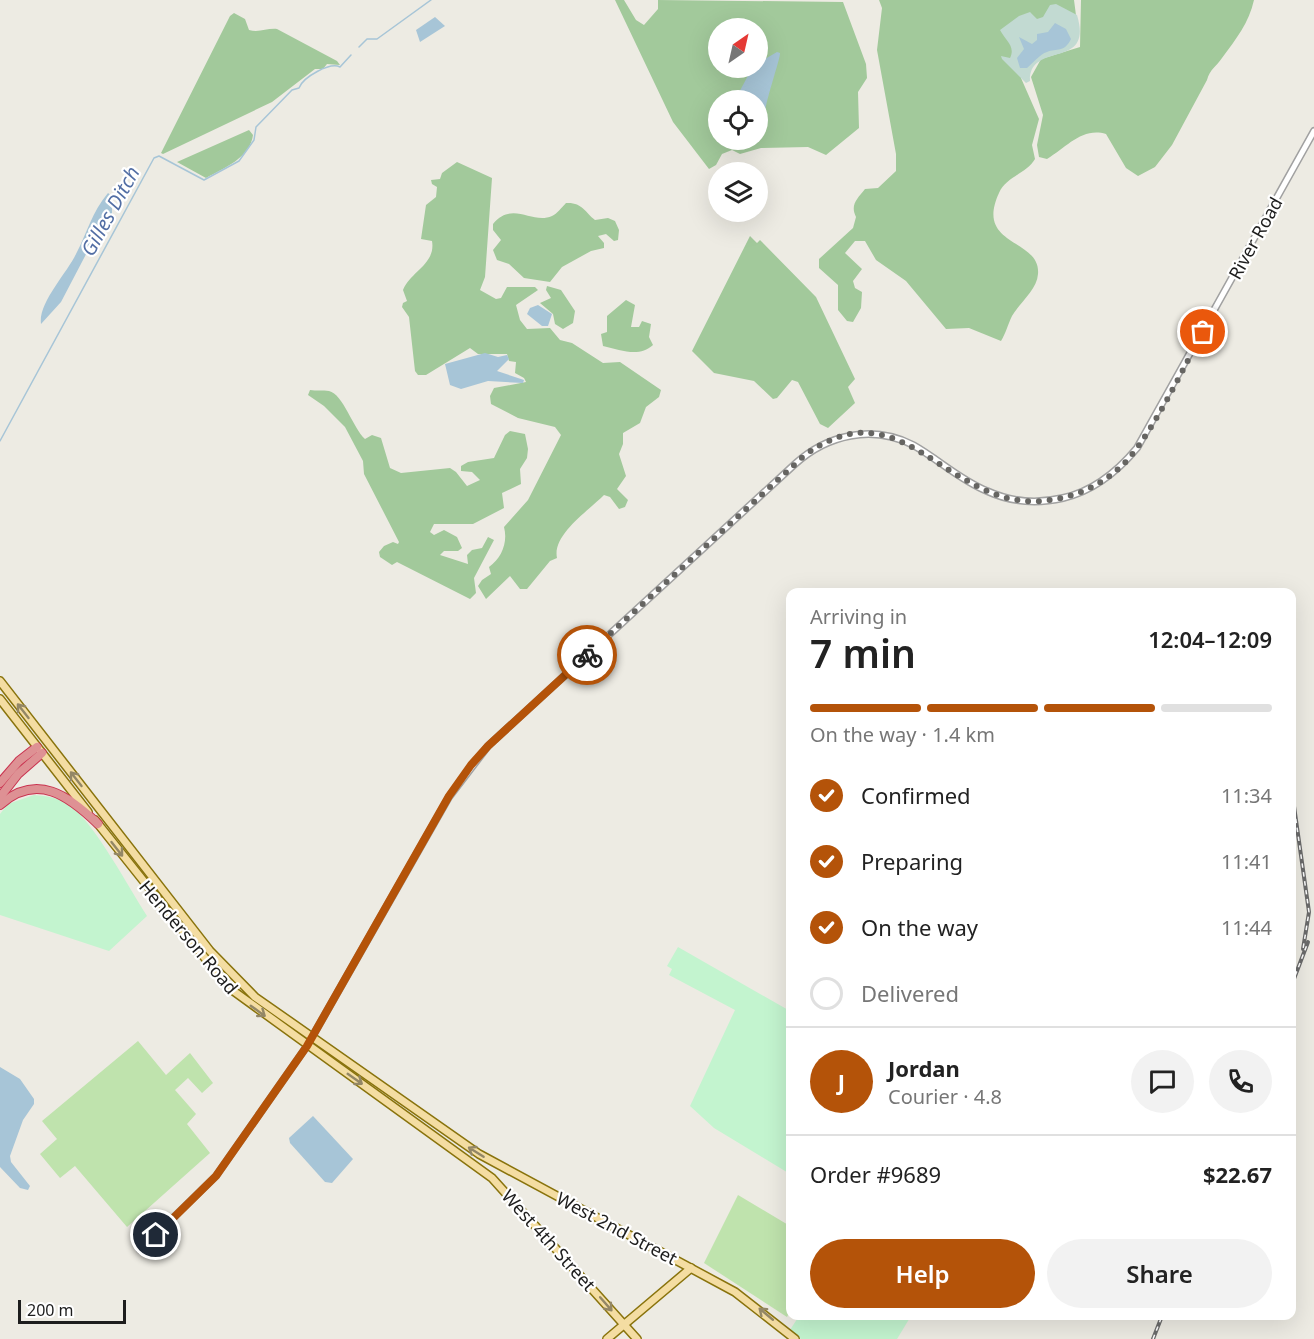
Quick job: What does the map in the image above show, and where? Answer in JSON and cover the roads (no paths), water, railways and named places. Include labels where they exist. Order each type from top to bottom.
[{"type":"highway","points":[[0,783],[19,761],[40,750]]},
{"type":"highway","points":[[0,797],[40,750]]},
{"type":"highway","points":[[0,806],[23,792],[52,791],[73,802],[98,824]]},
{"type":"main road","name":"Henderson Road","points":[[0,681],[225,969],[255,997],[435,1125]]},
{"type":"main road","name":"Henderson Road","points":[[0,699],[221,981],[242,1000],[453,1148]]},
{"type":"main road","points":[[40,750],[49,743]]},
{"type":"main road","name":"West 2nd Street","points":[[435,1125],[497,1164],[751,1302],[795,1339]]},
{"type":"main road","name":"West 4th Street","points":[[453,1148],[510,1196],[637,1339]]},
{"type":"main road","points":[[608,1339],[690,1268]]},
{"type":"street","name":"River Road","points":[[311,1038],[449,796],[483,752],[805,455],[836,439],[870,434],[905,442],[981,488],[1023,501],[1053,500],[1087,490],[1118,470],[1131,455],[1192,352],[1314,131]]},
{"type":"street","points":[[140,1250],[216,1176],[311,1038]]},
{"type":"water","points":[[435,17],[445,26],[420,42],[416,30]]},
{"type":"water","points":[[1055,23],[1066,29],[1071,39],[1068,43],[1063,48],[1044,53],[1027,68],[1020,68],[1017,58],[1024,49],[1019,37],[1032,44],[1037,40],[1037,34],[1048,32]]},
{"type":"water","points":[[777,52],[780,53],[768,98],[768,90],[740,90],[747,78],[768,78],[768,57]]},
{"type":"water","points":[[108,193],[112,196],[112,214],[94,239],[61,302],[41,324],[41,316],[48,298],[72,262],[94,215]]},
{"type":"water","points":[[538,305],[552,314],[548,326],[542,326],[527,314],[530,308]]},
{"type":"water","points":[[485,353],[498,357],[507,355],[509,359],[497,371],[524,380],[523,383],[488,381],[461,389],[450,385],[445,364]]},
{"type":"water","points":[[0,1067],[20,1079],[34,1099],[34,1104],[23,1120],[10,1156],[11,1162],[30,1186],[28,1190],[20,1188],[0,1167]]},
{"type":"water","points":[[313,1116],[353,1159],[332,1183],[325,1182],[290,1143],[289,1138]]},
{"type":"waterway","name":"Gilles Ditch","points":[[359,47],[367,39],[377,39],[431,0]]},
{"type":"waterway","name":"Gilles Ditch","points":[[0,441],[154,158],[159,156],[204,180],[239,161],[254,140],[256,127],[292,90],[299,88],[306,79],[317,72],[330,67],[340,67],[351,55]]},
{"type":"railway","points":[[1296,820],[1309,912],[1303,949]]},
{"type":"railway","points":[[1296,974],[1308,942]]},
{"type":"railway","points":[[1153,1339],[1160,1320]]}]
